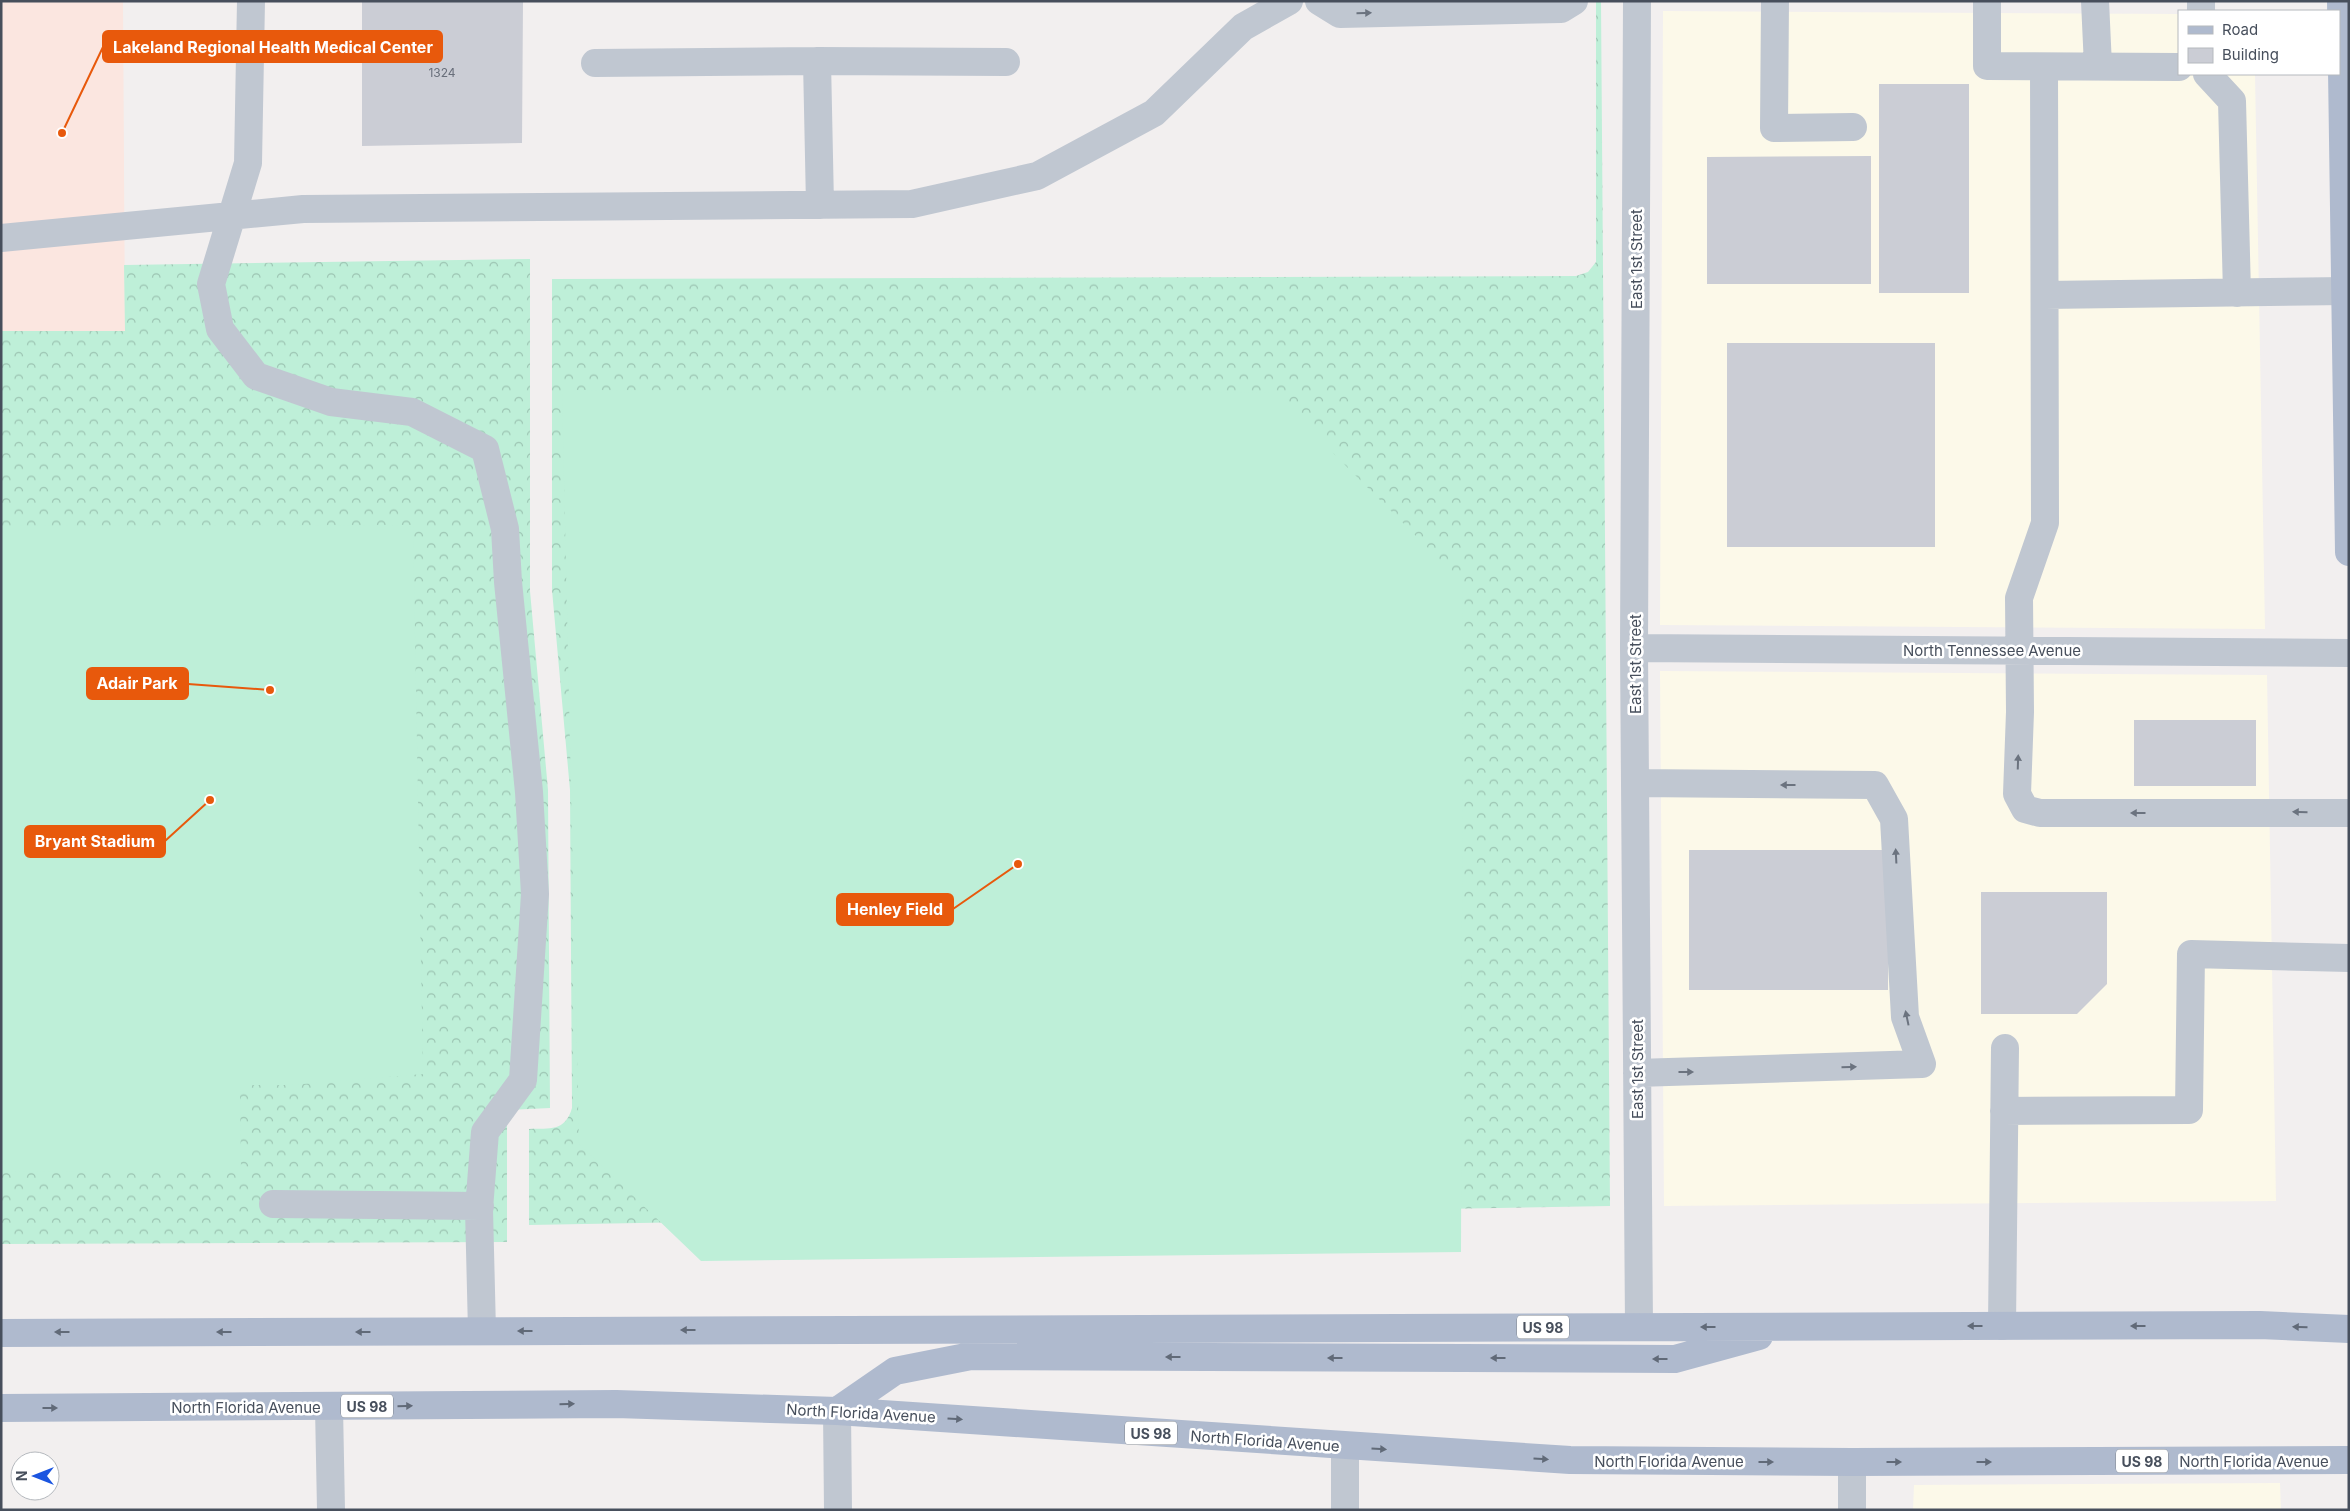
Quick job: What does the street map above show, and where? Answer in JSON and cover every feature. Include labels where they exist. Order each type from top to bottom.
[{"type":"main road","points":[[2341,1],[2349,552]]},
{"type":"main road","name":"US 98","points":[[1,1332],[2260,1325],[2349,1329]]},
{"type":"main road","points":[[837,1411],[895,1371],[971,1356],[1675,1359],[1792,1327]]},
{"type":"main road","name":"North Florida Avenue","points":[[1,1408],[616,1404],[837,1411],[1345,1447],[1570,1460],[1852,1462],[2349,1460]]},
{"type":"street","points":[[251,1],[248,163],[211,284],[220,329],[256,376],[331,402],[412,412],[485,449],[505,529],[508,582],[529,792],[534,894],[524,1080],[485,1132],[480,1206],[482,1331]]},
{"type":"street","points":[[1319,1],[1340,14],[1561,8],[1574,1]]},
{"type":"street","name":"East 1st Street","points":[[1637,1],[1634,648],[1639,1327]]},
{"type":"street","points":[[1775,1],[1774,128],[1853,127]]},
{"type":"street","points":[[1987,1],[1987,66],[2178,67]]},
{"type":"street","points":[[2095,1],[2098,66]]},
{"type":"street","points":[[1,238],[321,208],[912,204],[1037,176],[1154,113],[1243,28],[1284,3]]},
{"type":"street","points":[[817,62],[820,205]]},
{"type":"street","points":[[595,63],[1006,62]]},
{"type":"street","points":[[2044,67],[2045,523],[2019,598],[2017,794],[2025,809],[2040,813],[2349,813]]},
{"type":"street","points":[[2208,75],[2232,101],[2237,293]]},
{"type":"street","points":[[2045,295],[2345,291]]},
{"type":"street","name":"North Tennessee Avenue","points":[[1634,648],[2349,652]]},
{"type":"street","points":[[1635,783],[1875,785],[1894,819],[1905,1017],[1922,1064],[1637,1072]]},
{"type":"street","points":[[2004,1111],[2189,1110],[2191,954],[2349,958]]},
{"type":"street","points":[[2002,1326],[2005,1048]]},
{"type":"street","points":[[273,1204],[480,1206]]},
{"type":"street","points":[[329,1407],[331,1510]]},
{"type":"street","points":[[837,1411],[838,1510]]},
{"type":"street","points":[[1345,1447],[1345,1510]]},
{"type":"street","points":[[1852,1462],[1852,1510]]},
{"type":"shaded area","points":[[1,1],[123,1],[125,331],[1,331]]},
{"type":"shaded area","points":[[1663,11],[2178,14],[2178,75],[2255,75],[2265,629],[1660,625]]},
{"type":"shaded area","points":[[1660,671],[2267,675],[2276,1201],[1664,1206]]},
{"type":"shaded area","points":[[2280,1483],[2281,1510],[1913,1510],[1914,1485]]},
{"type":"green space","points":[[1596,1],[1601,1],[1610,1206],[529,1225],[529,1129],[550,1128],[561,1125],[569,1116],[572,1108],[570,790],[552,590],[552,279],[1576,276],[1588,272],[1596,262]]},
{"type":"green space","points":[[530,259],[530,591],[548,790],[550,1108],[507,1110],[507,1242],[1,1244],[1,331],[125,331],[124,265]]},
{"type":"green space","points":[[562,390],[1273,393],[1463,583],[1461,1252],[701,1261],[579,1144]]},
{"type":"green space","points":[[413,525],[423,1074],[291,1085],[240,1085],[241,1171],[1,1172],[1,526]]},
{"type":"building","points":[[362,1],[523,1],[522,143],[362,146]]},
{"type":"building","points":[[1879,84],[1969,84],[1969,293],[1879,293]]},
{"type":"building","points":[[1871,156],[1871,284],[1707,284],[1707,157]]},
{"type":"building","points":[[1727,343],[1935,343],[1935,547],[1727,547]]},
{"type":"building","points":[[2134,720],[2256,720],[2256,786],[2134,786]]},
{"type":"building","points":[[1689,850],[1888,850],[1888,990],[1689,990]]},
{"type":"building","points":[[1981,892],[2107,892],[2107,984],[2077,1014],[1981,1014]]},
{"type":"place","name":"Lakeland Regional Health Medical Center","points":[[62,133]]},
{"type":"place","name":"Adair Park","points":[[270,690]]},
{"type":"place","name":"Bryant Stadium","points":[[210,800]]},
{"type":"place","name":"Henley Field","points":[[1018,864]]}]
